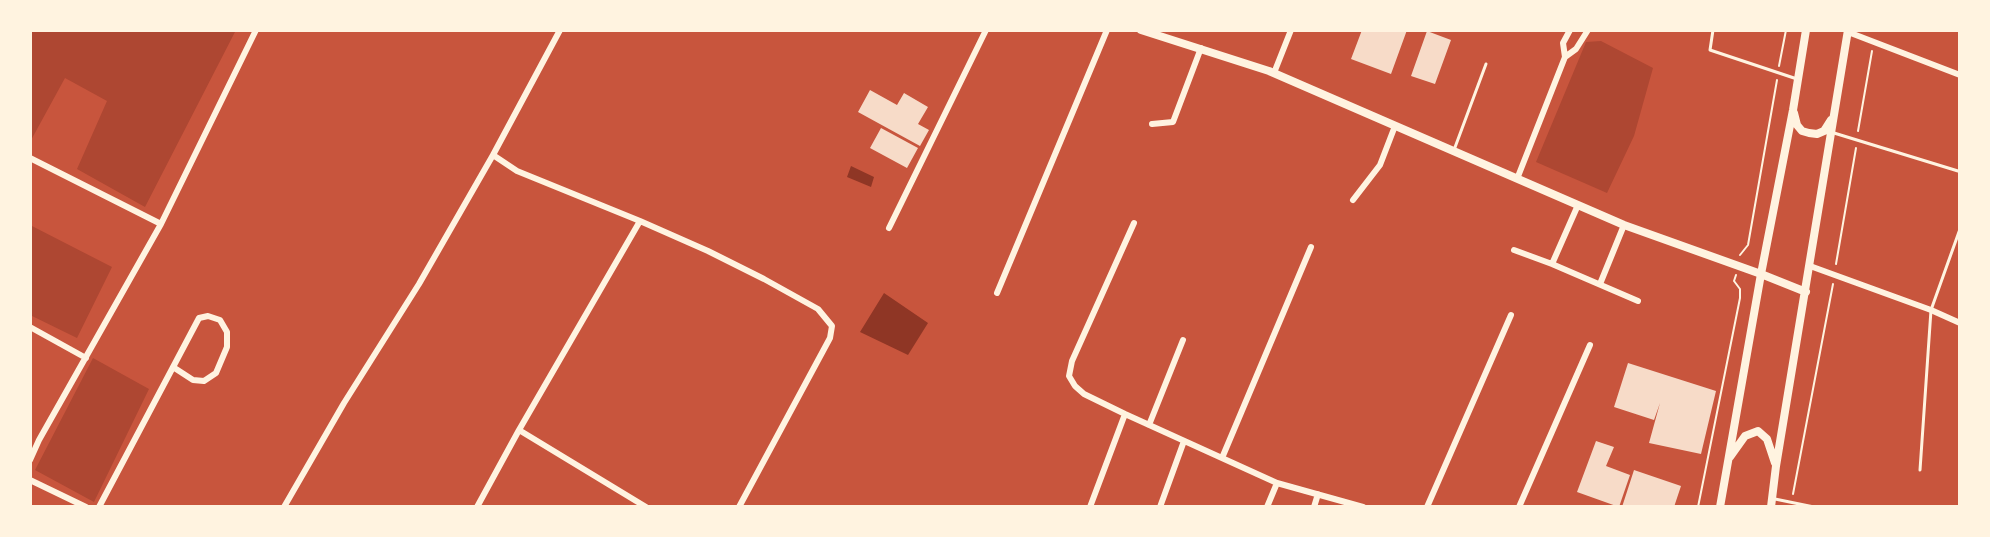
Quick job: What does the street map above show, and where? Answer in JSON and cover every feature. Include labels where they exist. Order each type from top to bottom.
[{"type":"main road","points":[[1720,507],[1806,30]]},
{"type":"main road","points":[[1772,503],[1776,466],[1848,31]]},
{"type":"main road","points":[[1793,110],[1797,124],[1802,131],[1817,134],[1829,126],[1834,112]]},
{"type":"main road","points":[[1761,274],[1806,292]]},
{"type":"main road","points":[[1728,460],[1745,436],[1758,431],[1767,439],[1776,466]]},
{"type":"street","points":[[30,460],[39,440],[161,224],[256,30]]},
{"type":"street","points":[[284,507],[344,403],[419,284],[493,155],[560,30]]},
{"type":"street","points":[[889,228],[986,30]]},
{"type":"street","points":[[997,293],[1107,30]]},
{"type":"street","points":[[1141,30],[1274,73],[1624,225],[1761,274]]},
{"type":"street","points":[[1274,73],[1291,30]]},
{"type":"street","points":[[1517,179],[1565,57],[1563,43],[1570,30]]},
{"type":"street","points":[[1565,57],[1576,50],[1588,30]]},
{"type":"street","points":[[1848,31],[1960,75]]},
{"type":"street","points":[[1152,124],[1173,122],[1201,48]]},
{"type":"street","points":[[1353,200],[1380,165],[1395,126]]},
{"type":"street","points":[[493,155],[517,171],[640,221],[764,279],[818,309],[832,326],[830,339],[739,507]]},
{"type":"street","points":[[30,158],[161,224]]},
{"type":"street","points":[[1552,264],[1578,205]]},
{"type":"street","points":[[477,507],[640,221]]},
{"type":"street","points":[[1134,223],[1072,361],[1069,376],[1075,386],[1084,394],[1125,414],[1277,483],[1363,507]]},
{"type":"street","points":[[1600,284],[1624,225]]},
{"type":"street","points":[[1222,458],[1311,248]]},
{"type":"street","points":[[1514,250],[1638,301]]},
{"type":"street","points":[[1810,266],[1960,322]]},
{"type":"street","points":[[1426,507],[1511,315]]},
{"type":"street","points":[[99,507],[173,367],[199,318],[208,316],[220,320],[227,332],[227,347],[216,373],[204,381],[193,380],[173,367]]},
{"type":"street","points":[[30,327],[86,358]]},
{"type":"street","points":[[1149,425],[1184,340]]},
{"type":"street","points":[[1519,507],[1590,345]]},
{"type":"street","points":[[1090,507],[1125,414]]},
{"type":"street","points":[[519,430],[646,507]]},
{"type":"street","points":[[1160,507],[1184,441]]},
{"type":"street","points":[[30,480],[86,507]]},
{"type":"street","points":[[1267,507],[1277,483]]},
{"type":"street","points":[[1314,507],[1318,494]]},
{"type":"lane","points":[[1713,30],[1710,50],[1798,79]]},
{"type":"lane","points":[[1453,151],[1486,64]]},
{"type":"lane","points":[[1832,132],[1958,171]]},
{"type":"lane","points":[[1920,470],[1931,310],[1960,229]]},
{"type":"lane","points":[[1772,503],[1814,507]]},
{"type":"path","points":[[1740,255],[1748,245],[1786,30]]},
{"type":"path","points":[[1698,507],[1740,298],[1740,289],[1734,281]]},
{"type":"shaded area","points":[[30,30],[236,30],[145,207],[77,169],[107,101],[65,78],[30,142]]},
{"type":"shaded area","points":[[1601,41],[1653,68],[1634,136],[1607,193],[1536,162],[1586,42]]},
{"type":"shaded area","points":[[851,166],[874,177],[871,187],[847,177]]},
{"type":"shaded area","points":[[30,225],[112,267],[77,338],[30,315]]},
{"type":"shaded area","points":[[884,293],[928,323],[908,355],[860,332]]},
{"type":"shaded area","points":[[93,358],[149,389],[94,502],[35,470]]},
{"type":"building","points":[[1362,30],[1407,30],[1391,74],[1351,59]]},
{"type":"building","points":[[1427,31],[1451,40],[1435,84],[1411,76]]},
{"type":"building","points":[[870,90],[897,105],[904,93],[928,107],[918,124],[929,130],[920,146],[858,112]]},
{"type":"building","points":[[881,128],[918,148],[907,168],[870,148]]},
{"type":"building","points":[[1628,363],[1716,391],[1701,454],[1649,443],[1660,403],[1654,420],[1614,407]]},
{"type":"building","points":[[1596,441],[1614,447],[1606,466],[1630,475],[1619,507],[1577,492]]},
{"type":"building","points":[[1634,470],[1681,486],[1674,507],[1622,507]]}]
